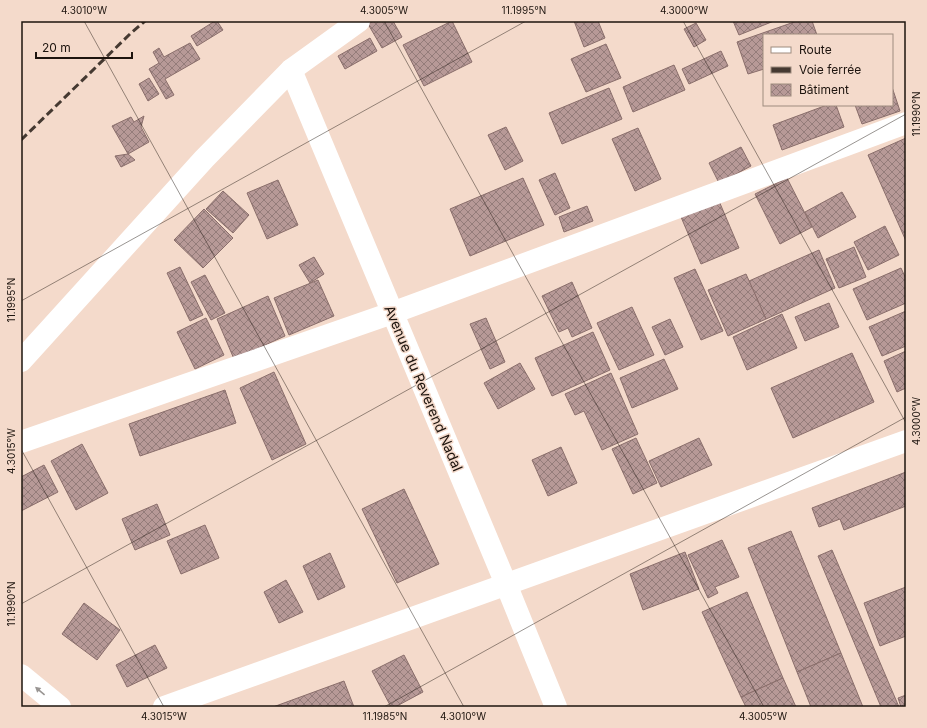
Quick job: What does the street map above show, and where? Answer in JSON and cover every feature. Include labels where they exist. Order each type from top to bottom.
[{"type":"street","points":[[21,361],[204,159],[291,70],[359,21]]},
{"type":"street","name":"Avenue du Reverend Nadal","points":[[291,70],[556,707]]},
{"type":"street","points":[[21,442],[392,313],[906,123]]},
{"type":"street","points":[[164,707],[906,441]]},
{"type":"street","points":[[21,675],[60,707]]},
{"type":"building","points":[[217,21],[223,30],[197,46],[191,36]]},
{"type":"building","points":[[374,21],[393,21],[402,37],[382,48],[368,24]]},
{"type":"building","points":[[452,21],[472,62],[424,86],[403,45]]},
{"type":"building","points":[[574,21],[598,21],[605,38],[584,47]]},
{"type":"building","points":[[733,21],[774,21],[739,35]]},
{"type":"building","points":[[797,21],[812,21],[817,34],[763,34],[763,69],[748,74],[737,42]]},
{"type":"building","points":[[696,23],[706,40],[694,47],[684,29]]},
{"type":"building","points":[[370,38],[377,51],[345,69],[338,56]]},
{"type":"building","points":[[190,43],[200,59],[165,79],[174,95],[166,99],[149,69],[159,63],[153,52],[159,48],[164,57]]},
{"type":"building","points":[[606,44],[621,78],[586,92],[571,59]]},
{"type":"building","points":[[721,51],[728,66],[689,84],[682,69]]},
{"type":"building","points":[[674,65],[685,90],[633,112],[623,87]]},
{"type":"building","points":[[149,78],[159,94],[148,101],[139,84]]},
{"type":"building","points":[[609,88],[622,119],[562,144],[549,113]]},
{"type":"building","points":[[893,90],[900,111],[862,124],[855,106],[893,106]]},
{"type":"building","points":[[824,106],[836,106],[844,127],[782,150],[773,125]]},
{"type":"building","points":[[144,116],[141,127],[149,142],[128,154],[112,126],[131,117],[134,122]]},
{"type":"building","points":[[506,127],[523,161],[505,170],[488,135]]},
{"type":"building","points":[[638,128],[661,179],[635,191],[612,139]]},
{"type":"building","points":[[906,138],[906,241],[868,155]]},
{"type":"building","points":[[741,147],[751,166],[719,183],[709,163]]},
{"type":"building","points":[[128,154],[135,160],[121,167],[115,156]]},
{"type":"building","points":[[555,173],[570,208],[555,215],[539,180]]},
{"type":"building","points":[[523,178],[544,225],[470,256],[450,209]]},
{"type":"building","points":[[787,178],[812,227],[780,244],[755,194]]},
{"type":"building","points":[[278,180],[298,225],[267,239],[247,193]]},
{"type":"building","points":[[223,191],[249,215],[233,233],[206,209]]},
{"type":"building","points":[[842,192],[856,217],[818,238],[805,212]]},
{"type":"building","points":[[719,201],[739,248],[701,264],[681,217]]},
{"type":"building","points":[[587,206],[593,221],[564,232],[559,217]]},
{"type":"building","points":[[204,209],[233,238],[203,268],[174,240]]},
{"type":"building","points":[[885,226],[899,255],[868,270],[854,242]]},
{"type":"building","points":[[854,247],[866,277],[839,288],[826,259]]},
{"type":"building","points":[[819,250],[835,288],[766,319],[749,281]]},
{"type":"building","points":[[314,257],[324,274],[310,283],[299,265]]},
{"type":"building","points":[[180,267],[203,315],[190,321],[167,273]]},
{"type":"building","points":[[901,268],[906,279],[906,303],[867,320],[853,289]]},
{"type":"building","points":[[695,269],[723,331],[701,340],[674,278]]},
{"type":"building","points":[[746,274],[766,319],[728,336],[708,290]]},
{"type":"building","points":[[205,275],[225,313],[211,320],[191,282]]},
{"type":"building","points":[[318,280],[334,316],[289,335],[274,298]]},
{"type":"building","points":[[572,282],[592,328],[572,337],[568,328],[559,332],[542,296]]},
{"type":"building","points":[[268,296],[285,336],[234,359],[217,319]]},
{"type":"building","points":[[829,303],[839,327],[805,341],[795,317]]},
{"type":"building","points":[[632,307],[654,355],[619,370],[597,323]]},
{"type":"building","points":[[906,311],[906,346],[882,356],[869,327]]},
{"type":"building","points":[[782,314],[797,348],[747,370],[733,337]]},
{"type":"building","points":[[206,318],[224,355],[195,369],[177,332]]},
{"type":"building","points":[[486,318],[505,362],[490,369],[470,324]]},
{"type":"building","points":[[670,319],[683,347],[665,355],[652,327]]},
{"type":"building","points":[[593,332],[610,370],[552,396],[535,358]]},
{"type":"building","points":[[906,351],[906,388],[897,392],[884,361]]},
{"type":"building","points":[[852,353],[874,402],[793,438],[771,388]]},
{"type":"building","points":[[664,359],[678,389],[632,408],[620,378]]},
{"type":"building","points":[[520,363],[535,389],[498,409],[484,383]]},
{"type":"building","points":[[274,372],[306,444],[272,460],[240,388]]},
{"type":"building","points":[[611,373],[638,434],[602,450],[584,411],[575,415],[565,394]]},
{"type":"building","points":[[225,390],[236,423],[140,456],[129,424]]},
{"type":"building","points":[[636,438],[657,483],[633,494],[612,449]]},
{"type":"building","points":[[699,438],[712,465],[661,487],[649,461]]},
{"type":"building","points":[[82,444],[108,493],[76,510],[51,461]]},
{"type":"building","points":[[561,447],[577,483],[548,496],[532,460]]},
{"type":"building","points":[[44,465],[58,492],[21,511],[21,477]]},
{"type":"building","points":[[906,472],[906,506],[844,530],[840,519],[819,527],[812,508]]},
{"type":"building","points":[[404,489],[439,564],[397,583],[362,509]]},
{"type":"building","points":[[157,504],[170,535],[135,550],[122,519]]},
{"type":"building","points":[[205,525],[219,558],[181,574],[167,541]]},
{"type":"building","points":[[791,531],[841,653],[797,672],[748,548]]},
{"type":"building","points":[[722,540],[739,577],[715,587],[718,593],[708,598],[688,555]]},
{"type":"building","points":[[832,550],[899,707],[881,707],[818,556]]},
{"type":"building","points":[[685,552],[699,589],[643,610],[630,574]]},
{"type":"building","points":[[330,553],[345,587],[318,600],[303,566]]},
{"type":"building","points":[[286,580],[303,612],[279,623],[264,592]]},
{"type":"building","points":[[906,587],[906,636],[880,646],[864,603]]},
{"type":"building","points":[[747,592],[783,678],[741,697],[702,612]]},
{"type":"building","points":[[84,603],[120,630],[97,660],[62,634]]},
{"type":"building","points":[[155,645],[167,668],[127,687],[116,665]]},
{"type":"building","points":[[841,653],[863,707],[811,707],[797,672]]},
{"type":"building","points":[[404,655],[423,692],[395,707],[391,707],[372,671]]},
{"type":"building","points":[[783,678],[796,707],[746,707],[741,697]]},
{"type":"building","points":[[344,681],[354,707],[273,707]]},
{"type":"building","points":[[906,695],[906,707],[901,707],[898,698]]},
{"type":"railway","points":[[21,140],[145,21]]}]
